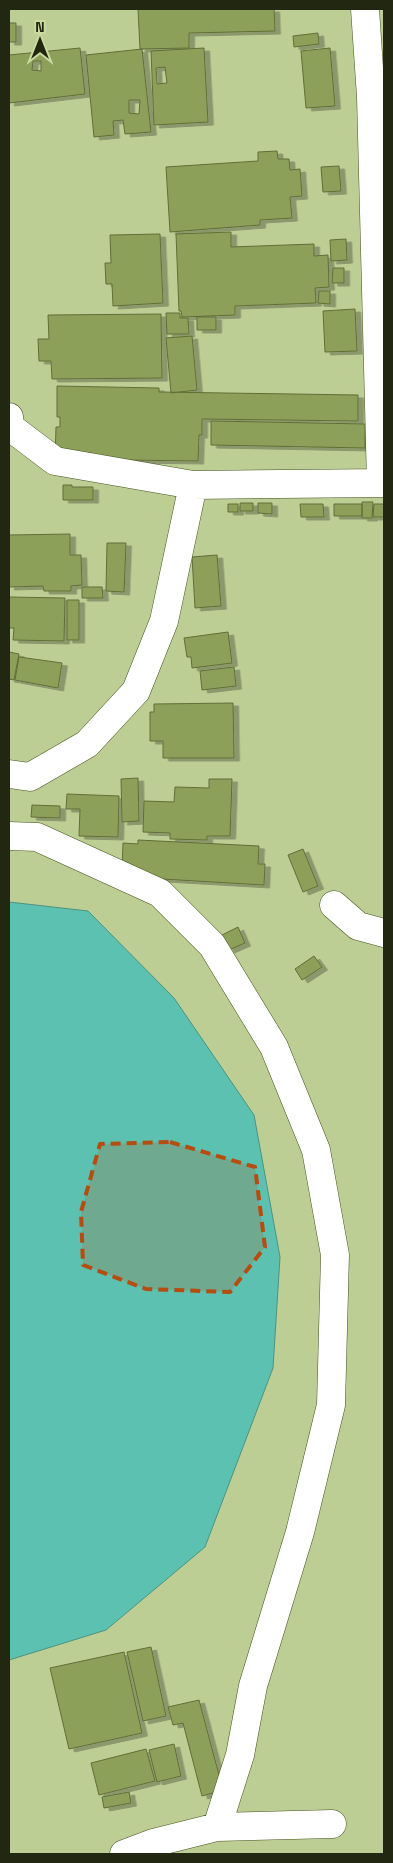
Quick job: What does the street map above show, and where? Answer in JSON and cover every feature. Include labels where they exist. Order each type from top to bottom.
[{"type":"street","points":[[9,417],[10,427],[55,461],[193,485],[383,483],[371,97],[364,9]]},
{"type":"street","points":[[9,774],[30,777],[87,744],[136,691],[164,621],[193,485]]},
{"type":"street","points":[[9,836],[37,837],[160,893],[212,946],[274,1048],[316,1150],[335,1255],[331,1405],[300,1532],[271,1622],[253,1686],[240,1754],[217,1827]]},
{"type":"street","points":[[334,905],[358,926],[384,933]]},
{"type":"street","points":[[124,1854],[153,1843],[217,1827],[332,1824]]},
{"type":"highlighted area","points":[[170,1142],[255,1167],[265,1247],[230,1292],[146,1289],[83,1265],[81,1212],[100,1144]]},
{"type":"water","points":[[9,902],[88,911],[174,998],[254,1115],[280,1257],[273,1368],[205,1547],[106,1630],[9,1660]]},
{"type":"building","points":[[138,9],[274,9],[275,31],[189,33],[189,48],[140,49]]},
{"type":"building","points":[[9,23],[16,23],[16,42],[9,42]]},
{"type":"building","points":[[318,33],[319,44],[294,47],[293,36]]},
{"type":"building","points":[[80,48],[85,94],[9,103],[9,55]],"holes":[[[33,61],[41,61],[41,71],[32,70]]]},
{"type":"building","points":[[204,48],[208,122],[154,125],[151,51]],"holes":[[[165,67],[167,83],[157,84],[156,68]]]},
{"type":"building","points":[[330,48],[335,106],[306,108],[301,51]]},
{"type":"building","points":[[142,49],[151,132],[125,134],[123,120],[113,121],[114,135],[94,137],[86,55]],"holes":[[[129,100],[140,100],[139,114],[129,113]]]},
{"type":"building","points":[[277,151],[278,159],[289,159],[290,170],[300,169],[302,196],[290,197],[292,218],[260,220],[260,225],[170,232],[166,167],[258,161],[258,152]]},
{"type":"building","points":[[339,166],[341,191],[323,192],[321,167]]},
{"type":"building","points":[[231,232],[231,247],[314,244],[314,256],[328,255],[329,287],[315,288],[316,303],[235,306],[235,315],[182,317],[181,311],[179,311],[176,234]]},
{"type":"building","points":[[160,234],[163,303],[113,306],[112,284],[106,284],[105,263],[111,263],[110,235]]},
{"type":"building","points":[[346,239],[347,260],[331,261],[330,240]]},
{"type":"building","points":[[333,268],[344,268],[344,283],[332,283]]},
{"type":"building","points":[[319,291],[330,291],[330,304],[318,303]]},
{"type":"building","points":[[355,309],[357,351],[325,352],[323,311]]},
{"type":"building","points":[[166,313],[180,313],[180,318],[188,318],[189,334],[167,334]]},
{"type":"building","points":[[161,314],[162,378],[52,379],[51,361],[39,361],[38,339],[49,339],[48,315]]},
{"type":"building","points":[[197,317],[216,317],[216,330],[197,330]]},
{"type":"building","points":[[192,336],[197,390],[171,393],[166,338]]},
{"type":"building","points":[[57,386],[159,388],[159,392],[358,395],[358,421],[202,419],[202,435],[199,435],[198,461],[55,459],[56,427],[60,427],[60,417],[57,417]]},
{"type":"building","points":[[211,421],[365,424],[365,448],[211,445]]},
{"type":"building","points":[[63,485],[93,487],[93,500],[63,500]]},
{"type":"building","points":[[362,502],[373,502],[372,518],[362,518]]},
{"type":"building","points":[[240,503],[253,503],[253,511],[240,511]]},
{"type":"building","points":[[258,503],[272,503],[272,514],[258,513]]},
{"type":"building","points":[[228,504],[238,504],[238,512],[228,512]]},
{"type":"building","points":[[300,504],[323,504],[324,517],[301,517]]},
{"type":"building","points":[[334,504],[362,504],[362,516],[334,516]]},
{"type":"building","points":[[374,504],[384,504],[384,517],[373,517]]},
{"type":"building","points":[[70,534],[70,555],[81,555],[82,585],[71,586],[71,591],[44,591],[43,586],[9,587],[9,535]]},
{"type":"building","points":[[107,543],[126,543],[124,592],[106,591]]},
{"type":"building","points":[[217,555],[221,606],[195,608],[192,557]]},
{"type":"building","points":[[82,587],[102,587],[103,598],[82,598]]},
{"type":"building","points":[[9,597],[65,598],[64,641],[13,640],[14,628],[9,628]]},
{"type":"building","points":[[67,600],[79,600],[79,640],[67,640]]},
{"type":"building","points":[[228,632],[232,663],[192,668],[191,657],[187,657],[184,638]]},
{"type":"building","points":[[9,652],[19,654],[14,680],[9,679]]},
{"type":"building","points":[[19,657],[62,663],[58,688],[15,680]]},
{"type":"building","points":[[234,667],[236,686],[202,690],[200,671]]},
{"type":"building","points":[[233,703],[234,758],[163,758],[163,741],[150,741],[150,712],[154,712],[154,704]]},
{"type":"building","points":[[138,778],[139,821],[122,822],[121,779]]},
{"type":"building","points":[[209,779],[232,779],[230,836],[207,836],[207,840],[170,839],[170,833],[143,832],[144,801],[174,802],[175,787],[209,788]]},
{"type":"building","points":[[67,794],[119,796],[118,837],[79,836],[80,809],[66,809]]},
{"type":"building","points":[[32,805],[60,806],[60,818],[31,817]]},
{"type":"building","points":[[138,840],[259,846],[258,864],[265,864],[264,885],[128,877],[122,870],[123,843],[138,844]]},
{"type":"building","points":[[303,849],[318,886],[303,892],[288,855]]},
{"type":"building","points":[[238,927],[245,943],[229,950],[222,935]]},
{"type":"building","points":[[314,956],[322,967],[302,980],[295,969]]},
{"type":"building","points":[[151,1647],[166,1716],[143,1721],[127,1652]]},
{"type":"building","points":[[124,1652],[142,1733],[69,1749],[50,1668]]},
{"type":"building","points":[[199,1700],[223,1790],[202,1796],[183,1723],[173,1725],[168,1707]]},
{"type":"building","points":[[174,1744],[181,1776],[157,1782],[149,1750]]},
{"type":"building","points":[[146,1749],[155,1781],[99,1795],[91,1763]]},
{"type":"building","points":[[129,1792],[131,1803],[104,1808],[102,1797]]}]
